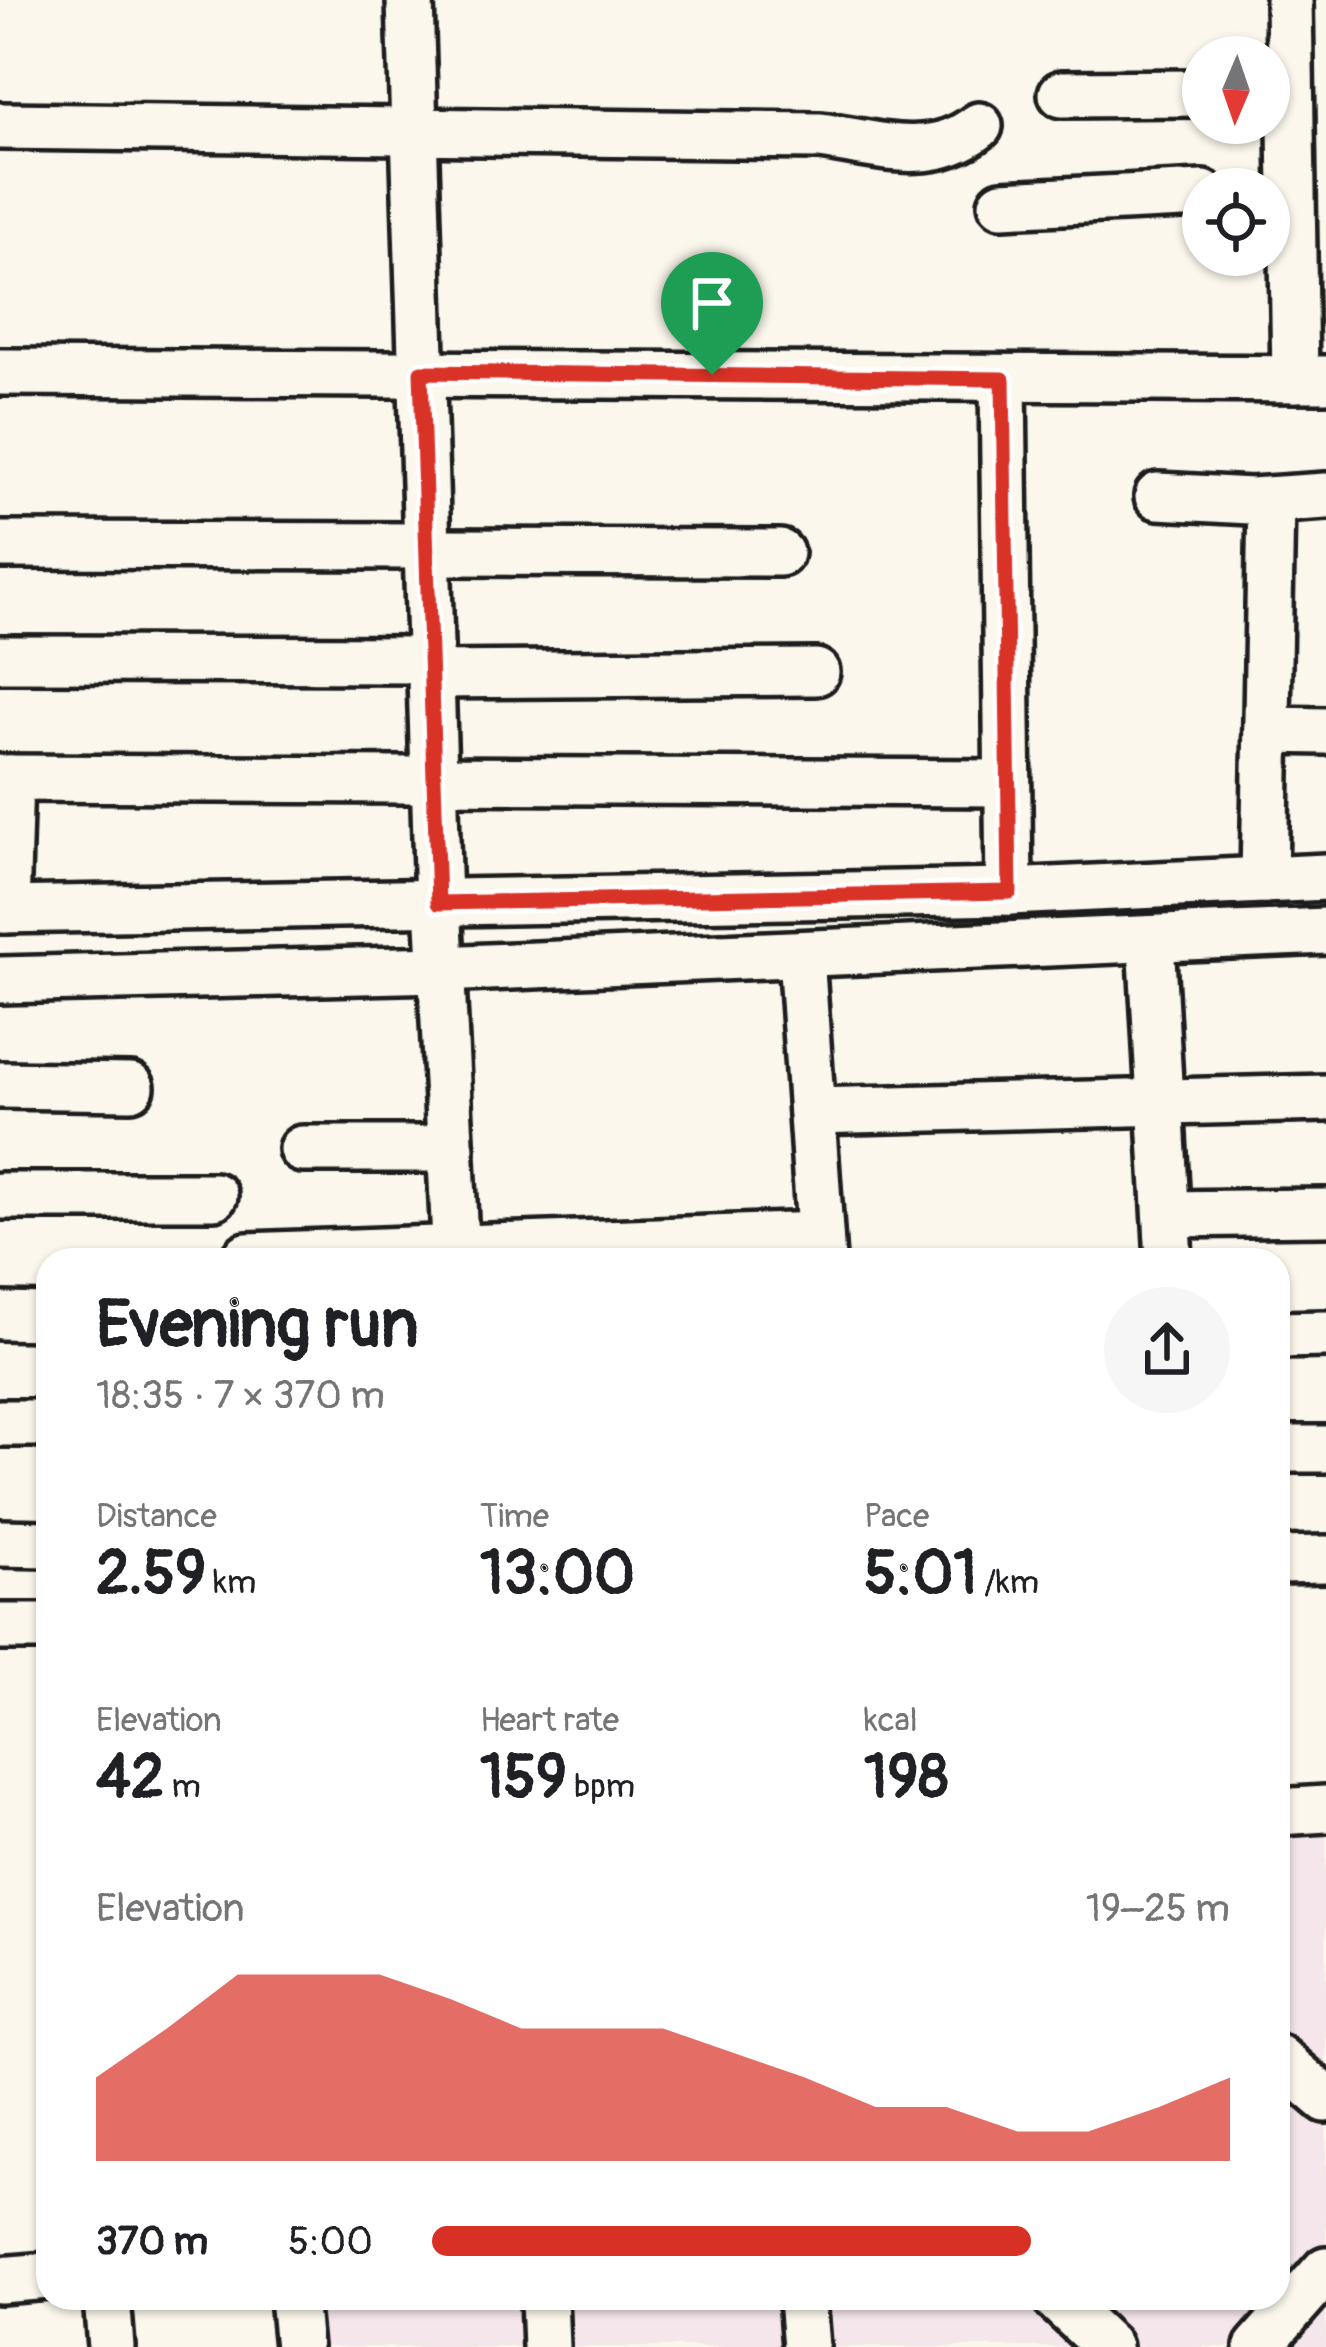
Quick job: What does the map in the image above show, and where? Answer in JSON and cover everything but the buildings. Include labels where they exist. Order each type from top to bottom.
[{"type":"street","points":[[410,0],[438,903],[456,1248]]},
{"type":"street","points":[[1286,36],[1289,0]]},
{"type":"street","points":[[1062,94],[1182,93]]},
{"type":"street","points":[[0,127],[820,136],[919,149],[956,145],[979,126]]},
{"type":"street","points":[[0,372],[1311,379],[1288,144]]},
{"type":"street","points":[[1002,204],[1182,195]]},
{"type":"street","points":[[1003,379],[1010,892]]},
{"type":"street","points":[[1157,496],[1271,501],[1326,496]]},
{"type":"street","points":[[1264,880],[1271,501]]},
{"type":"street","points":[[0,544],[780,553]]},
{"type":"street","points":[[0,659],[817,672]]},
{"type":"street","points":[[1267,730],[1326,731]]},
{"type":"street","points":[[1007,783],[5,778],[3,910],[1010,892],[1326,877]]},
{"type":"street","points":[[0,980],[801,956],[1326,931]]},
{"type":"street","points":[[1151,940],[1168,1248]]},
{"type":"street","points":[[780,1248],[821,1247],[801,956]]},
{"type":"street","points":[[0,1085],[131,1087]]},
{"type":"street","points":[[812,1111],[1326,1099]]},
{"type":"street","points":[[302,1149],[451,1148]]},
{"type":"street","points":[[0,1196],[214,1196]]},
{"type":"street","points":[[1166,1214],[1326,1212]]},
{"type":"street","points":[[0,1316],[36,1317]]},
{"type":"street","points":[[1290,1335],[1326,1334]]},
{"type":"street","points":[[0,1423],[36,1423]]},
{"type":"street","points":[[1290,1449],[1326,1449]]},
{"type":"street","points":[[0,1543],[36,1544]]},
{"type":"street","points":[[1290,1560],[1326,1559]]},
{"type":"street","points":[[0,1628],[36,1627]]},
{"type":"street","points":[[1290,1811],[1326,1809]]},
{"type":"street","points":[[1290,2068],[1326,2099]]},
{"type":"street","points":[[1258,2347],[1326,2270]]},
{"type":"street","points":[[0,2280],[36,2277]]},
{"type":"street","points":[[108,2310],[111,2347]]},
{"type":"street","points":[[294,2310],[298,2347]]},
{"type":"street","points":[[544,2310],[546,2347]]},
{"type":"street","points":[[803,2310],[806,2347]]},
{"type":"street","points":[[1069,2310],[1108,2347]]},
{"type":"shaded area","points":[[1326,1809],[1326,2347],[280,2347],[277,2310],[1290,2310],[1290,1811]]},
{"type":"route","points":[[421,372],[712,375],[1003,379],[1010,892],[438,903],[421,372]]}]
